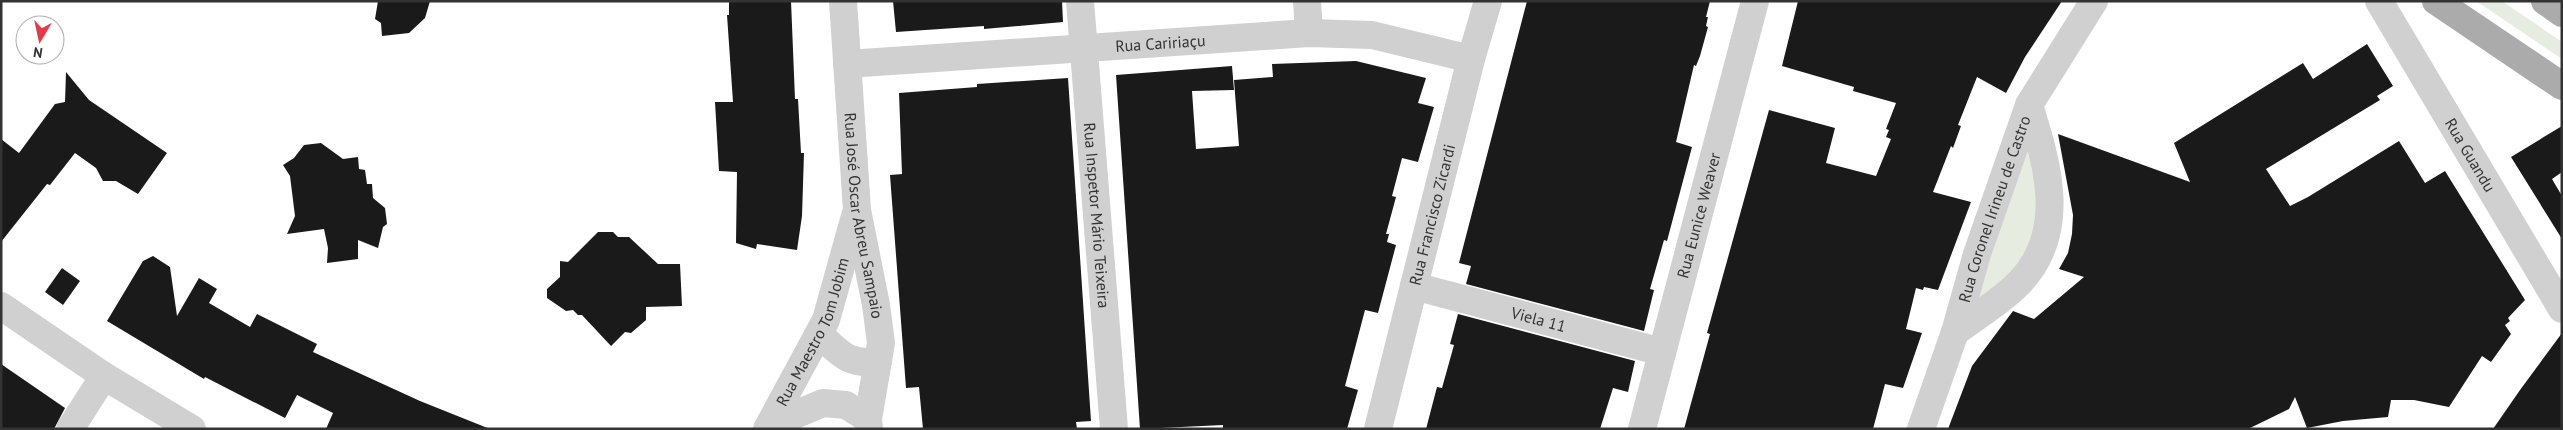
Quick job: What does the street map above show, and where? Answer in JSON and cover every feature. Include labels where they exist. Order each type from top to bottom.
[{"type":"main road","points":[[2436,1],[2562,86]]},
{"type":"main road","points":[[2545,1],[2562,13]]},
{"type":"street","name":"Rua José Oscar Abreu Sampaio","points":[[843,1],[857,210],[876,305],[881,342],[868,424]]},
{"type":"street","name":"Rua Inspetor Mário Teixeira","points":[[1080,1],[1114,429]]},
{"type":"street","points":[[1307,1],[1309,33]]},
{"type":"street","name":"Rua Francisco Zicardi","points":[[1378,429],[1471,59],[1488,1]]},
{"type":"street","name":"Rua Eunice Weaver","points":[[1642,429],[1755,1]]},
{"type":"street","name":"Rua Coronel Irineu de Castro","points":[[1921,429],[1955,332],[1977,254],[2029,104],[2094,1]]},
{"type":"street","name":"Rua Guandu","points":[[2380,1],[2562,309]]},
{"type":"street","name":"Rua Caririaçu","points":[[847,64],[1309,33],[1372,35],[1471,59]]},
{"type":"street","points":[[1955,332],[2021,281],[2038,259],[2048,233],[2051,205],[2048,182],[2044,155],[2029,104]]},
{"type":"street","name":"Rua Maestro Tom Jobim","points":[[769,427],[826,320],[857,210]]},
{"type":"street","name":"Viela 11","points":[[1414,286],[1662,352]]},
{"type":"street","points":[[832,300],[861,294],[876,305]]},
{"type":"street","points":[[1,306],[104,376],[192,429]]},
{"type":"street","points":[[819,334],[845,357],[854,362],[878,361]]},
{"type":"street","points":[[70,429],[104,376]]},
{"type":"street","name":"Rua Maestro Tom Jobim","points":[[769,427],[823,404],[846,405],[868,424]]},
{"type":"shaded area","points":[[2476,1],[2502,1],[2562,42],[2562,59]]},
{"type":"shaded area","points":[[2031,139],[2041,228],[2029,259],[1970,311]]},
{"type":"building","points":[[378,1],[430,1],[425,18],[409,33],[382,36],[381,23],[375,19]]},
{"type":"building","points":[[729,1],[791,1],[795,99],[798,99],[801,153],[804,153],[802,216],[797,250],[757,244],[756,249],[736,243],[737,172],[719,171],[715,102],[733,102],[727,15],[729,15]]},
{"type":"building","points":[[893,1],[1062,1],[1063,22],[984,29],[984,26],[896,32]]},
{"type":"building","points":[[1527,1],[1710,1],[1706,17],[1708,17],[1706,26],[1708,27],[1700,56],[1696,66],[1694,65],[1676,142],[1692,147],[1667,241],[1664,240],[1650,289],[1654,290],[1644,331],[1466,284],[1471,266],[1459,263]]},
{"type":"building","points":[[1798,1],[2062,1],[2025,57],[2006,93],[1977,77],[1958,125],[1961,126],[1953,148],[1951,146],[1933,192],[1971,202],[1938,290],[1924,287],[1923,290],[1916,288],[1906,329],[1922,333],[1903,388],[1885,384],[1873,429],[1684,429],[1710,334],[1707,333],[1769,110],[1835,128],[1826,163],[1876,176],[1891,139],[1886,137],[1889,130],[1886,129],[1896,103],[1853,91],[1854,87],[1782,66]]},
{"type":"building","points":[[2367,44],[2393,86],[2377,96],[2380,100],[2266,169],[2290,206],[2399,141],[2425,183],[2445,171],[2525,300],[2508,318],[2510,321],[2505,325],[2511,334],[2491,362],[2482,356],[2449,407],[2414,400],[2391,400],[2388,417],[2343,421],[2307,428],[2295,397],[2289,409],[2248,429],[1948,429],[1972,366],[2013,311],[2034,319],[2084,277],[2059,269],[2068,253],[2073,215],[2058,134],[2190,182],[2174,143],[2303,63],[2313,79]]},
{"type":"building","points":[[1356,61],[1426,78],[1418,103],[1434,107],[1418,162],[1402,158],[1392,196],[1396,197],[1386,234],[1389,234],[1387,242],[1396,245],[1378,313],[1365,310],[1345,386],[1358,390],[1347,429],[1223,429],[1223,425],[1140,429],[1116,75],[1232,66],[1234,90],[1192,91],[1196,149],[1239,146],[1234,80],[1273,77],[1272,64]]},
{"type":"building","points":[[66,72],[89,100],[167,153],[138,194],[116,181],[103,181],[96,168],[75,153],[50,185],[47,184],[1,242],[1,139],[19,153],[55,104],[65,102]]},
{"type":"building","points":[[1068,78],[1091,421],[1076,422],[1077,429],[923,429],[919,387],[906,388],[890,175],[902,174],[899,93],[977,87],[977,84]]},
{"type":"building","points":[[2562,126],[2562,172],[2552,179],[2562,196],[2562,239],[2511,157]]},
{"type":"building","points":[[321,143],[343,159],[358,157],[359,169],[365,170],[367,184],[372,184],[373,198],[385,208],[387,224],[383,227],[378,248],[358,240],[358,259],[327,263],[328,248],[324,229],[287,234],[295,216],[290,176],[283,165],[294,158],[304,145]]},
{"type":"building","points":[[598,232],[613,232],[618,237],[629,237],[658,264],[680,264],[682,306],[646,307],[646,320],[631,333],[625,332],[611,346],[582,315],[578,315],[573,310],[566,311],[547,298],[547,289],[560,277],[560,261],[568,262]]},
{"type":"building","points":[[153,256],[170,267],[177,316],[199,278],[217,289],[209,303],[250,327],[257,314],[317,344],[313,352],[420,401],[490,429],[326,429],[333,413],[297,395],[285,418],[205,377],[204,379],[107,321],[143,261]]},
{"type":"building","points":[[62,268],[80,281],[63,305],[45,292]]},
{"type":"building","points":[[1458,314],[1635,361],[1628,392],[1613,388],[1600,429],[1426,429],[1437,387],[1442,388],[1454,345],[1450,344]]},
{"type":"building","points":[[2562,333],[2562,429],[2493,429],[2520,390]]},
{"type":"building","points":[[1,364],[65,408],[54,429],[1,429]]}]
